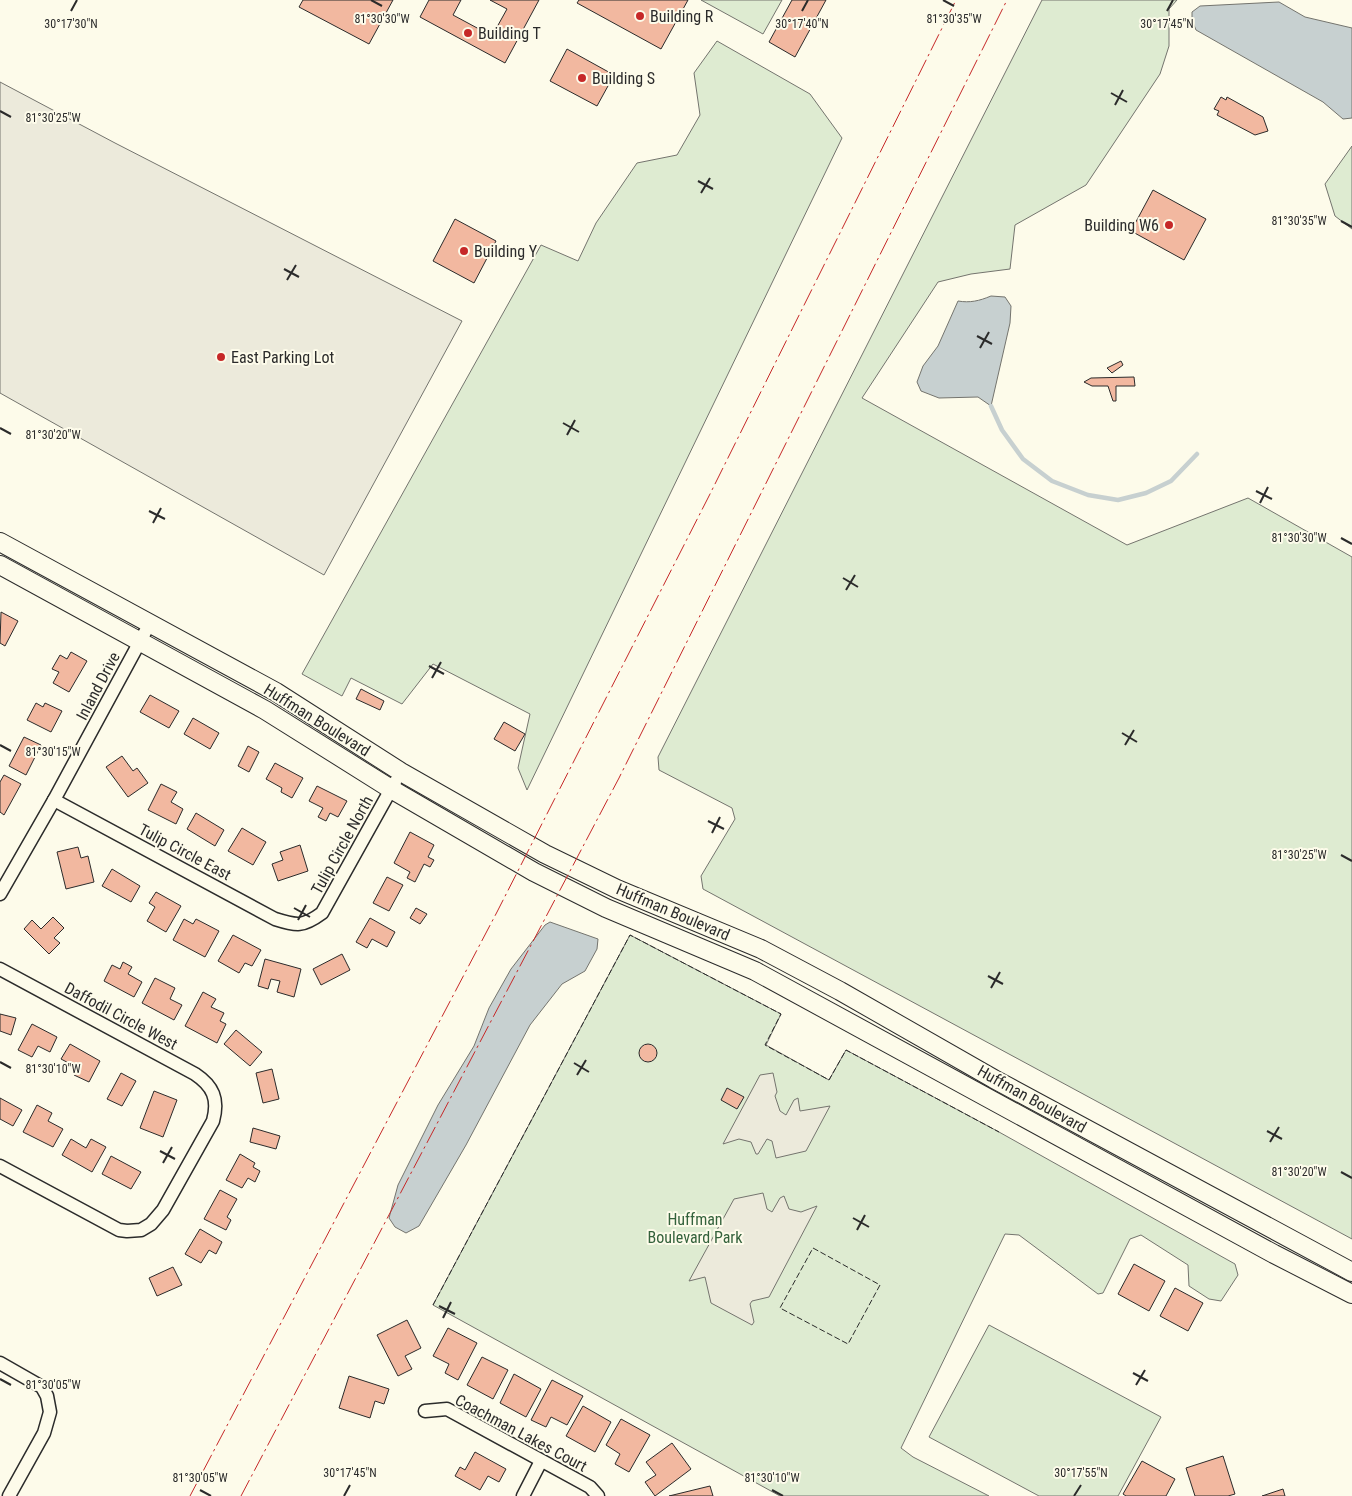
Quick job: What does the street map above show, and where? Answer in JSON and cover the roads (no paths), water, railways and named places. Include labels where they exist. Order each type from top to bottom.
[{"type":"street","name":"Huffman Boulevard","points":[[0,542],[276,692],[401,772],[553,858],[617,889],[760,949],[840,991],[994,1079],[1352,1272]]},
{"type":"street","name":"Huffman Boulevard","points":[[0,565],[265,710],[391,789],[534,872],[606,908],[755,971],[1274,1254],[1352,1294]]},
{"type":"street","name":"Inland Drive","points":[[0,894],[54,800],[150,623]]},
{"type":"street","name":"Tulip Circle North","points":[[302,924],[322,913],[401,772]]},
{"type":"street","name":"Tulip Circle East","points":[[54,800],[275,919],[293,925],[302,924]]},
{"type":"street","name":"Daffodil Circle West","points":[[0,969],[194,1074],[206,1082],[216,1102],[213,1120],[163,1210],[151,1224],[141,1230],[119,1230],[0,1166]]},
{"type":"street","points":[[0,1363],[42,1387],[49,1403],[50,1412],[44,1433],[9,1496]]},
{"type":"street","name":"Coachman Lakes Court","points":[[424,1411],[447,1409],[590,1487],[598,1496]]},
{"type":"street","points":[[523,1496],[541,1461]]},
{"type":"waterway","points":[[991,406],[1002,430],[1023,459],[1052,481],[1088,495],[1118,500],[1146,493],[1171,481],[1197,454]]},
{"type":"place","name":"Building R","points":[[640,16]]},
{"type":"place","name":"Building T","points":[[468,33]]},
{"type":"place","name":"Building S","points":[[582,78]]},
{"type":"place","name":"Building W6","points":[[1169,225]]},
{"type":"place","name":"Building Y","points":[[464,251]]},
{"type":"place","name":"East Parking Lot","points":[[221,357]]},
{"type":"park label","name":"Huffman Boulevard Park","points":[[695,1228]]}]
